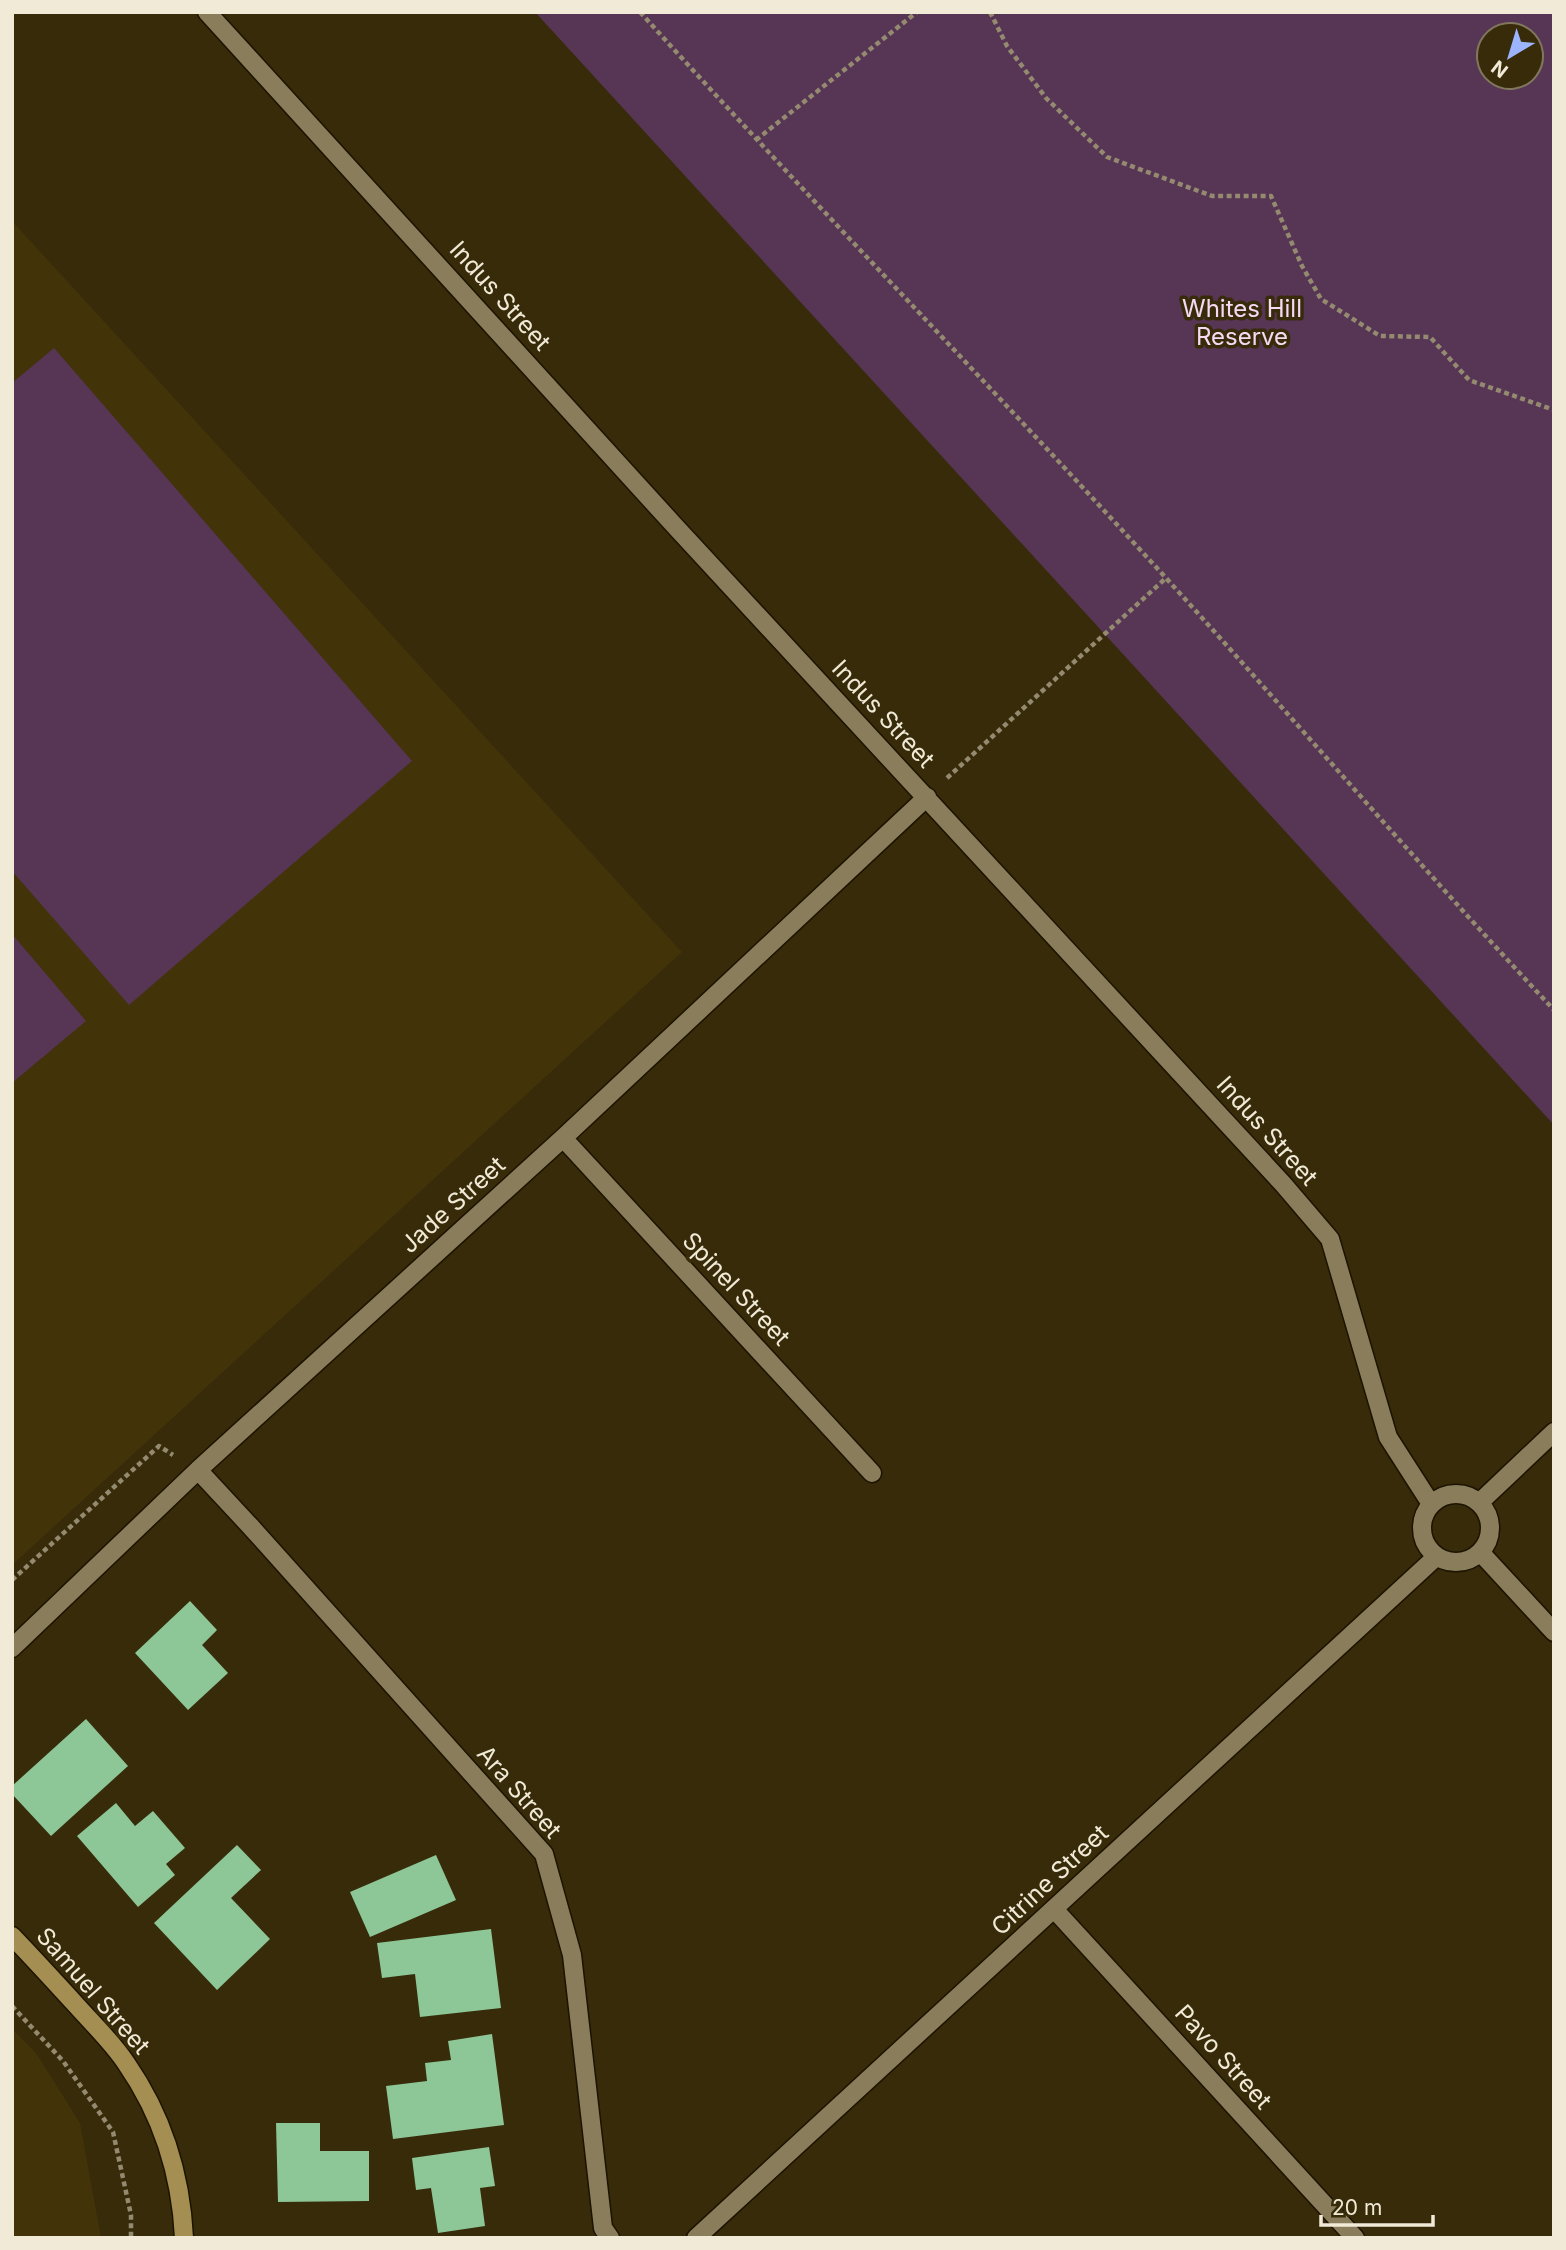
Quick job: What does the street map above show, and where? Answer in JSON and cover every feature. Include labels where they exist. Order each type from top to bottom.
[{"type":"street","name":"Indus Street","points":[[207,12],[682,534],[1283,1184],[1330,1239],[1388,1437],[1431,1504]]},
{"type":"street","name":"Jade Street","points":[[12,1648],[198,1471],[563,1138],[927,797]]},
{"type":"street","name":"Spinel Street","points":[[563,1138],[872,1473]]},
{"type":"street","points":[[1479,1503],[1554,1432]]},
{"type":"street","name":"Ara Street","points":[[198,1471],[544,1854],[572,1955],[603,2228],[610,2238]]},
{"type":"street","points":[[1455,1493],[1468,1496],[1479,1503],[1488,1514],[1491,1528],[1488,1542],[1481,1553],[1459,1563],[1436,1557],[1426,1546],[1421,1532],[1423,1517],[1431,1504],[1442,1496],[1455,1493]]},
{"type":"street","points":[[1481,1553],[1554,1632]]},
{"type":"street","name":"Citrine Street","points":[[696,2238],[1436,1557]]},
{"type":"street","name":"Pavo Street","points":[[1054,1909],[1355,2238]]},
{"type":"street","name":"Samuel Street","points":[[12,1936],[108,2039],[146,2096],[166,2139],[183,2217],[184,2238]]},
{"type":"path","points":[[640,12],[756,140],[1166,578],[1467,917],[1554,1010]]},
{"type":"path","points":[[756,140],[917,12]]},
{"type":"path","points":[[990,12],[1007,46],[1046,98],[1107,157],[1212,195],[1271,196],[1302,266],[1321,299],[1380,336],[1430,337],[1469,380],[1554,410]]},
{"type":"path","points":[[927,797],[1166,578]]},
{"type":"path","points":[[12,1580],[159,1447],[198,1471]]},
{"type":"path","points":[[12,2006],[63,2061],[113,2132],[131,2215],[131,2238]]},
{"type":"shaded area","points":[[12,221],[682,952],[12,1565]]},
{"type":"shaded area","points":[[12,2029],[36,2053],[80,2123],[101,2238],[12,2238]]},
{"type":"green space","name":"Whites Hill Reserve","points":[[535,12],[1554,12],[1554,1125]]},
{"type":"green space","points":[[54,348],[412,761],[129,1005],[12,871],[12,383]]},
{"type":"green space","points":[[12,934],[86,1021],[12,1083]]},
{"type":"building","points":[[190,1601],[217,1630],[202,1645],[228,1673],[188,1710],[135,1653]]},
{"type":"building","points":[[86,1719],[128,1766],[51,1836],[12,1794],[12,1786]]},
{"type":"building","points":[[116,1803],[135,1826],[153,1811],[185,1848],[166,1864],[175,1875],[138,1907],[77,1836]]},
{"type":"building","points":[[237,1845],[261,1870],[231,1898],[270,1939],[217,1990],[154,1923]]},
{"type":"building","points":[[436,1855],[456,1900],[370,1937],[350,1892]]},
{"type":"building","points":[[491,1929],[501,2008],[420,2017],[415,1974],[382,1978],[377,1943]]},
{"type":"building","points":[[492,2034],[504,2125],[393,2139],[386,2086],[427,2081],[425,2063],[451,2060],[448,2041]]},
{"type":"building","points":[[276,2123],[320,2123],[320,2151],[369,2151],[369,2201],[278,2202]]},
{"type":"building","points":[[489,2147],[495,2186],[480,2188],[485,2226],[438,2233],[431,2188],[416,2190],[412,2158]]}]
